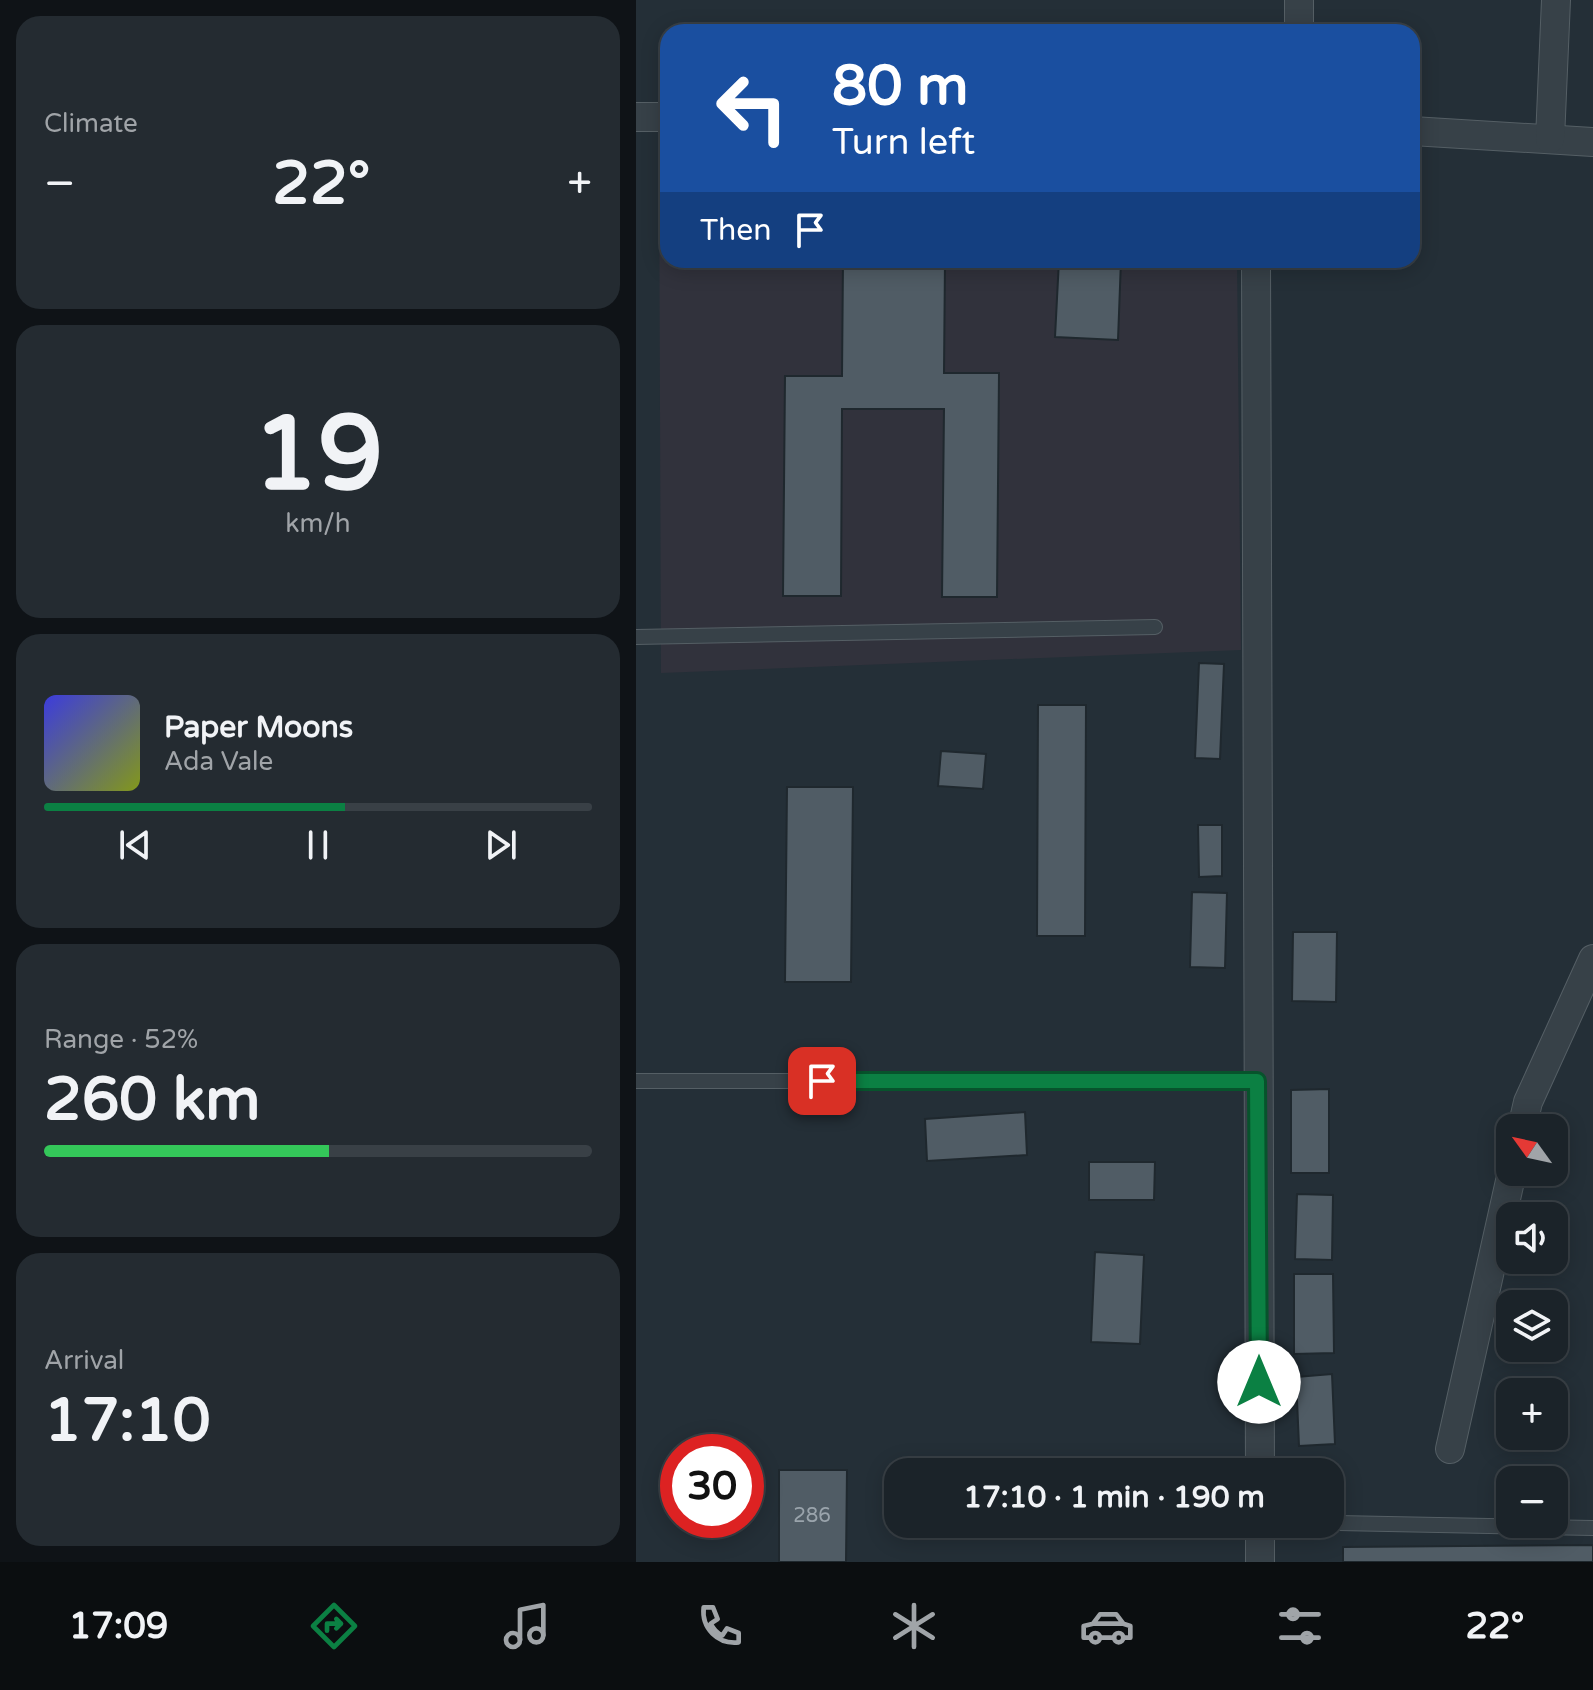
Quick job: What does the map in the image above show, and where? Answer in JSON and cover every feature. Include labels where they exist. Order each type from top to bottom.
[{"type":"street","points":[[1299,0],[1299,24]]},
{"type":"street","points":[[1550,139],[1556,0]]},
{"type":"street","points":[[636,117],[660,117]]},
{"type":"street","points":[[1420,131],[1593,142]]},
{"type":"street","points":[[1256,268],[1260,1458]]},
{"type":"street","points":[[1525,1114],[1593,959]]},
{"type":"street","points":[[1450,1449],[1509,1186]]},
{"type":"street","points":[[1260,1538],[1260,1562]]},
{"type":"lane","points":[[636,637],[1155,627]]},
{"type":"lane","points":[[636,1081],[1257,1081]]},
{"type":"lane","points":[[1344,1523],[1593,1528]]},
{"type":"shaded area","points":[[659,147],[660,268],[1237,268],[1241,650],[661,673]]},
{"type":"building","points":[[843,268],[945,268],[944,373],[999,373],[997,597],[942,597],[944,409],[842,409],[841,596],[783,596],[785,376],[842,376]]},
{"type":"building","points":[[1059,268],[1121,268],[1118,340],[1055,337]]},
{"type":"building","points":[[1199,663],[1224,664],[1220,759],[1195,758]]},
{"type":"building","points":[[1038,705],[1086,705],[1085,936],[1037,936]]},
{"type":"building","points":[[941,751],[986,754],[983,789],[938,786]]},
{"type":"building","points":[[787,787],[853,787],[851,982],[785,982]]},
{"type":"building","points":[[1198,825],[1222,825],[1222,876],[1199,877]]},
{"type":"building","points":[[1192,892],[1227,893],[1225,968],[1190,967]]},
{"type":"building","points":[[1293,932],[1337,932],[1336,1002],[1292,1001]]},
{"type":"building","points":[[1329,1089],[1329,1173],[1291,1173],[1291,1090]]},
{"type":"building","points":[[1025,1112],[1027,1155],[927,1161],[925,1119]]},
{"type":"building","points":[[1089,1162],[1155,1162],[1154,1200],[1089,1200]]},
{"type":"building","points":[[1297,1194],[1333,1195],[1332,1260],[1295,1259]]},
{"type":"building","points":[[1095,1252],[1144,1255],[1140,1344],[1091,1342]]},
{"type":"building","points":[[1294,1274],[1333,1274],[1334,1353],[1294,1354]]},
{"type":"building","points":[[1332,1374],[1335,1444],[1299,1446],[1296,1377]]},
{"type":"building","points":[[779,1470],[847,1470],[846,1562],[779,1562]]},
{"type":"building","points":[[1593,1545],[1593,1562],[1343,1562],[1343,1547]]},
{"type":"route","points":[[822,1081],[1257,1081],[1259,1382]]}]
